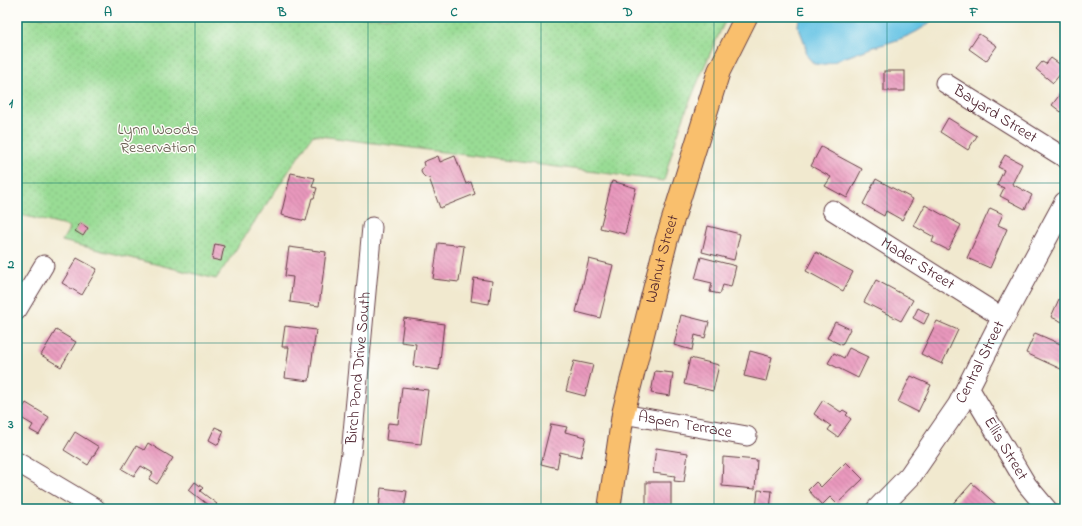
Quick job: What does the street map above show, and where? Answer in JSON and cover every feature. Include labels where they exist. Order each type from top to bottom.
[{"type":"main road","name":"Walnut Street","points":[[609,509],[622,414],[670,227],[719,71],[746,17]]},
{"type":"street","name":"Bayard Street","points":[[944,83],[1065,158]]},
{"type":"street","name":"Central Street","points":[[878,509],[910,476],[959,405],[1003,318],[1065,203]]},
{"type":"street","name":"Mader Street","points":[[832,210],[1003,318]]},
{"type":"street","name":"Birch Pond Drive South","points":[[342,509],[351,454],[372,227]]},
{"type":"street","points":[[17,310],[44,265]]},
{"type":"street","name":"Ellis Street","points":[[968,386],[1027,485],[1048,509]]},
{"type":"street","name":"Aspen Terrace","points":[[622,414],[748,436]]},
{"type":"street","points":[[17,462],[96,509]]},
{"type":"green space","name":"Lynn Woods Reservation","points":[[17,17],[727,17],[683,118],[664,181],[313,135],[216,279],[62,241],[70,227],[17,214]]},
{"type":"water","points":[[799,17],[935,17],[917,31],[903,38],[833,62],[814,64],[807,56],[805,44],[798,26]]},
{"type":"building","points":[[979,34],[997,46],[986,61],[969,49]]},
{"type":"building","points":[[1051,58],[1065,68],[1053,83],[1036,69],[1042,62],[1046,64]]},
{"type":"building","points":[[884,71],[905,71],[905,91],[884,91]]},
{"type":"building","points":[[1064,89],[1065,90],[1065,115],[1052,105]]},
{"type":"building","points":[[948,118],[977,136],[968,150],[940,132]]},
{"type":"building","points":[[821,147],[862,169],[847,198],[825,186],[831,177],[811,166]]},
{"type":"building","points":[[1005,155],[1022,164],[1012,184],[1032,195],[1025,209],[1000,196],[1004,188],[997,185],[1004,170],[998,167]]},
{"type":"building","points":[[438,156],[440,162],[455,156],[466,184],[471,182],[475,194],[440,208],[429,178],[422,174],[421,170],[424,166],[423,162]]},
{"type":"building","points":[[291,173],[315,178],[312,187],[317,188],[314,198],[312,198],[306,221],[281,215]]},
{"type":"building","points":[[876,179],[913,199],[902,220],[886,211],[884,216],[863,204]]},
{"type":"building","points":[[612,181],[636,188],[625,234],[600,228]]},
{"type":"building","points":[[925,205],[961,225],[948,250],[932,242],[934,237],[914,226]]},
{"type":"building","points":[[990,208],[1003,214],[998,225],[1007,229],[990,268],[967,258]]},
{"type":"building","points":[[80,223],[88,228],[83,236],[75,231]]},
{"type":"building","points":[[708,226],[740,234],[734,260],[702,252]]},
{"type":"building","points":[[438,243],[464,246],[459,282],[433,279]]},
{"type":"building","points":[[215,244],[224,246],[221,261],[212,259]]},
{"type":"building","points":[[289,247],[326,252],[319,306],[290,302],[293,277],[285,276]]},
{"type":"building","points":[[816,252],[853,272],[843,291],[806,271]]},
{"type":"building","points":[[701,257],[736,266],[731,287],[723,285],[720,294],[710,292],[712,283],[695,279]]},
{"type":"building","points":[[77,258],[97,269],[82,295],[62,283]]},
{"type":"building","points":[[589,259],[613,265],[600,318],[576,312]]},
{"type":"building","points":[[474,278],[492,281],[489,304],[471,301]]},
{"type":"building","points":[[876,280],[913,300],[901,321],[864,302]]},
{"type":"building","points":[[1059,299],[1065,302],[1065,323],[1051,317]]},
{"type":"building","points":[[918,308],[929,314],[924,324],[913,318]]},
{"type":"building","points":[[681,315],[709,322],[705,338],[695,335],[692,350],[674,345]]},
{"type":"building","points":[[404,318],[444,324],[439,370],[413,366],[416,344],[401,342]]},
{"type":"building","points":[[937,321],[958,330],[942,364],[921,354]]},
{"type":"building","points":[[835,322],[850,329],[842,345],[827,338]]},
{"type":"building","points":[[285,326],[316,330],[309,381],[285,378],[289,347],[282,347]]},
{"type":"building","points":[[56,330],[76,342],[61,367],[41,355]]},
{"type":"building","points":[[1035,333],[1065,346],[1065,365],[1063,370],[1026,353]]},
{"type":"building","points":[[849,348],[868,357],[858,378],[828,363],[834,353],[844,358]]},
{"type":"building","points":[[750,351],[772,357],[766,381],[744,376]]},
{"type":"building","points":[[690,358],[719,365],[713,391],[684,384]]},
{"type":"building","points":[[574,361],[593,365],[585,396],[566,391]]},
{"type":"building","points":[[655,371],[673,373],[670,396],[651,393]]},
{"type":"building","points":[[911,376],[931,385],[918,412],[898,402]]},
{"type":"building","points":[[402,387],[428,390],[421,444],[386,440],[388,423],[398,424]]},
{"type":"building","points":[[823,400],[841,412],[843,410],[848,413],[846,415],[851,419],[838,437],[828,430],[831,426],[814,414]]},
{"type":"building","points":[[26,403],[49,417],[39,435],[30,430],[33,425],[18,416]]},
{"type":"building","points":[[551,424],[567,427],[565,432],[586,437],[581,457],[560,452],[557,468],[541,464]]},
{"type":"building","points":[[215,427],[224,431],[218,445],[209,440]]},
{"type":"building","points":[[75,432],[99,447],[88,465],[64,450]]},
{"type":"building","points":[[148,443],[173,458],[157,484],[149,479],[153,473],[141,466],[134,476],[122,469],[136,446],[144,450]]},
{"type":"building","points":[[656,448],[688,453],[684,482],[674,481],[675,476],[653,473]]},
{"type":"building","points":[[723,457],[757,460],[755,489],[722,486]]},
{"type":"building","points":[[846,462],[863,479],[837,504],[830,497],[822,505],[808,490],[816,482],[821,487]]},
{"type":"building","points":[[195,482],[203,488],[200,491],[217,504],[213,509],[189,490]]},
{"type":"building","points":[[646,482],[671,482],[671,509],[646,509]]},
{"type":"building","points":[[972,483],[999,507],[997,509],[949,509]]},
{"type":"building","points":[[381,488],[407,491],[404,509],[379,509]]},
{"type":"building","points":[[758,490],[772,491],[770,509],[756,509]]}]
